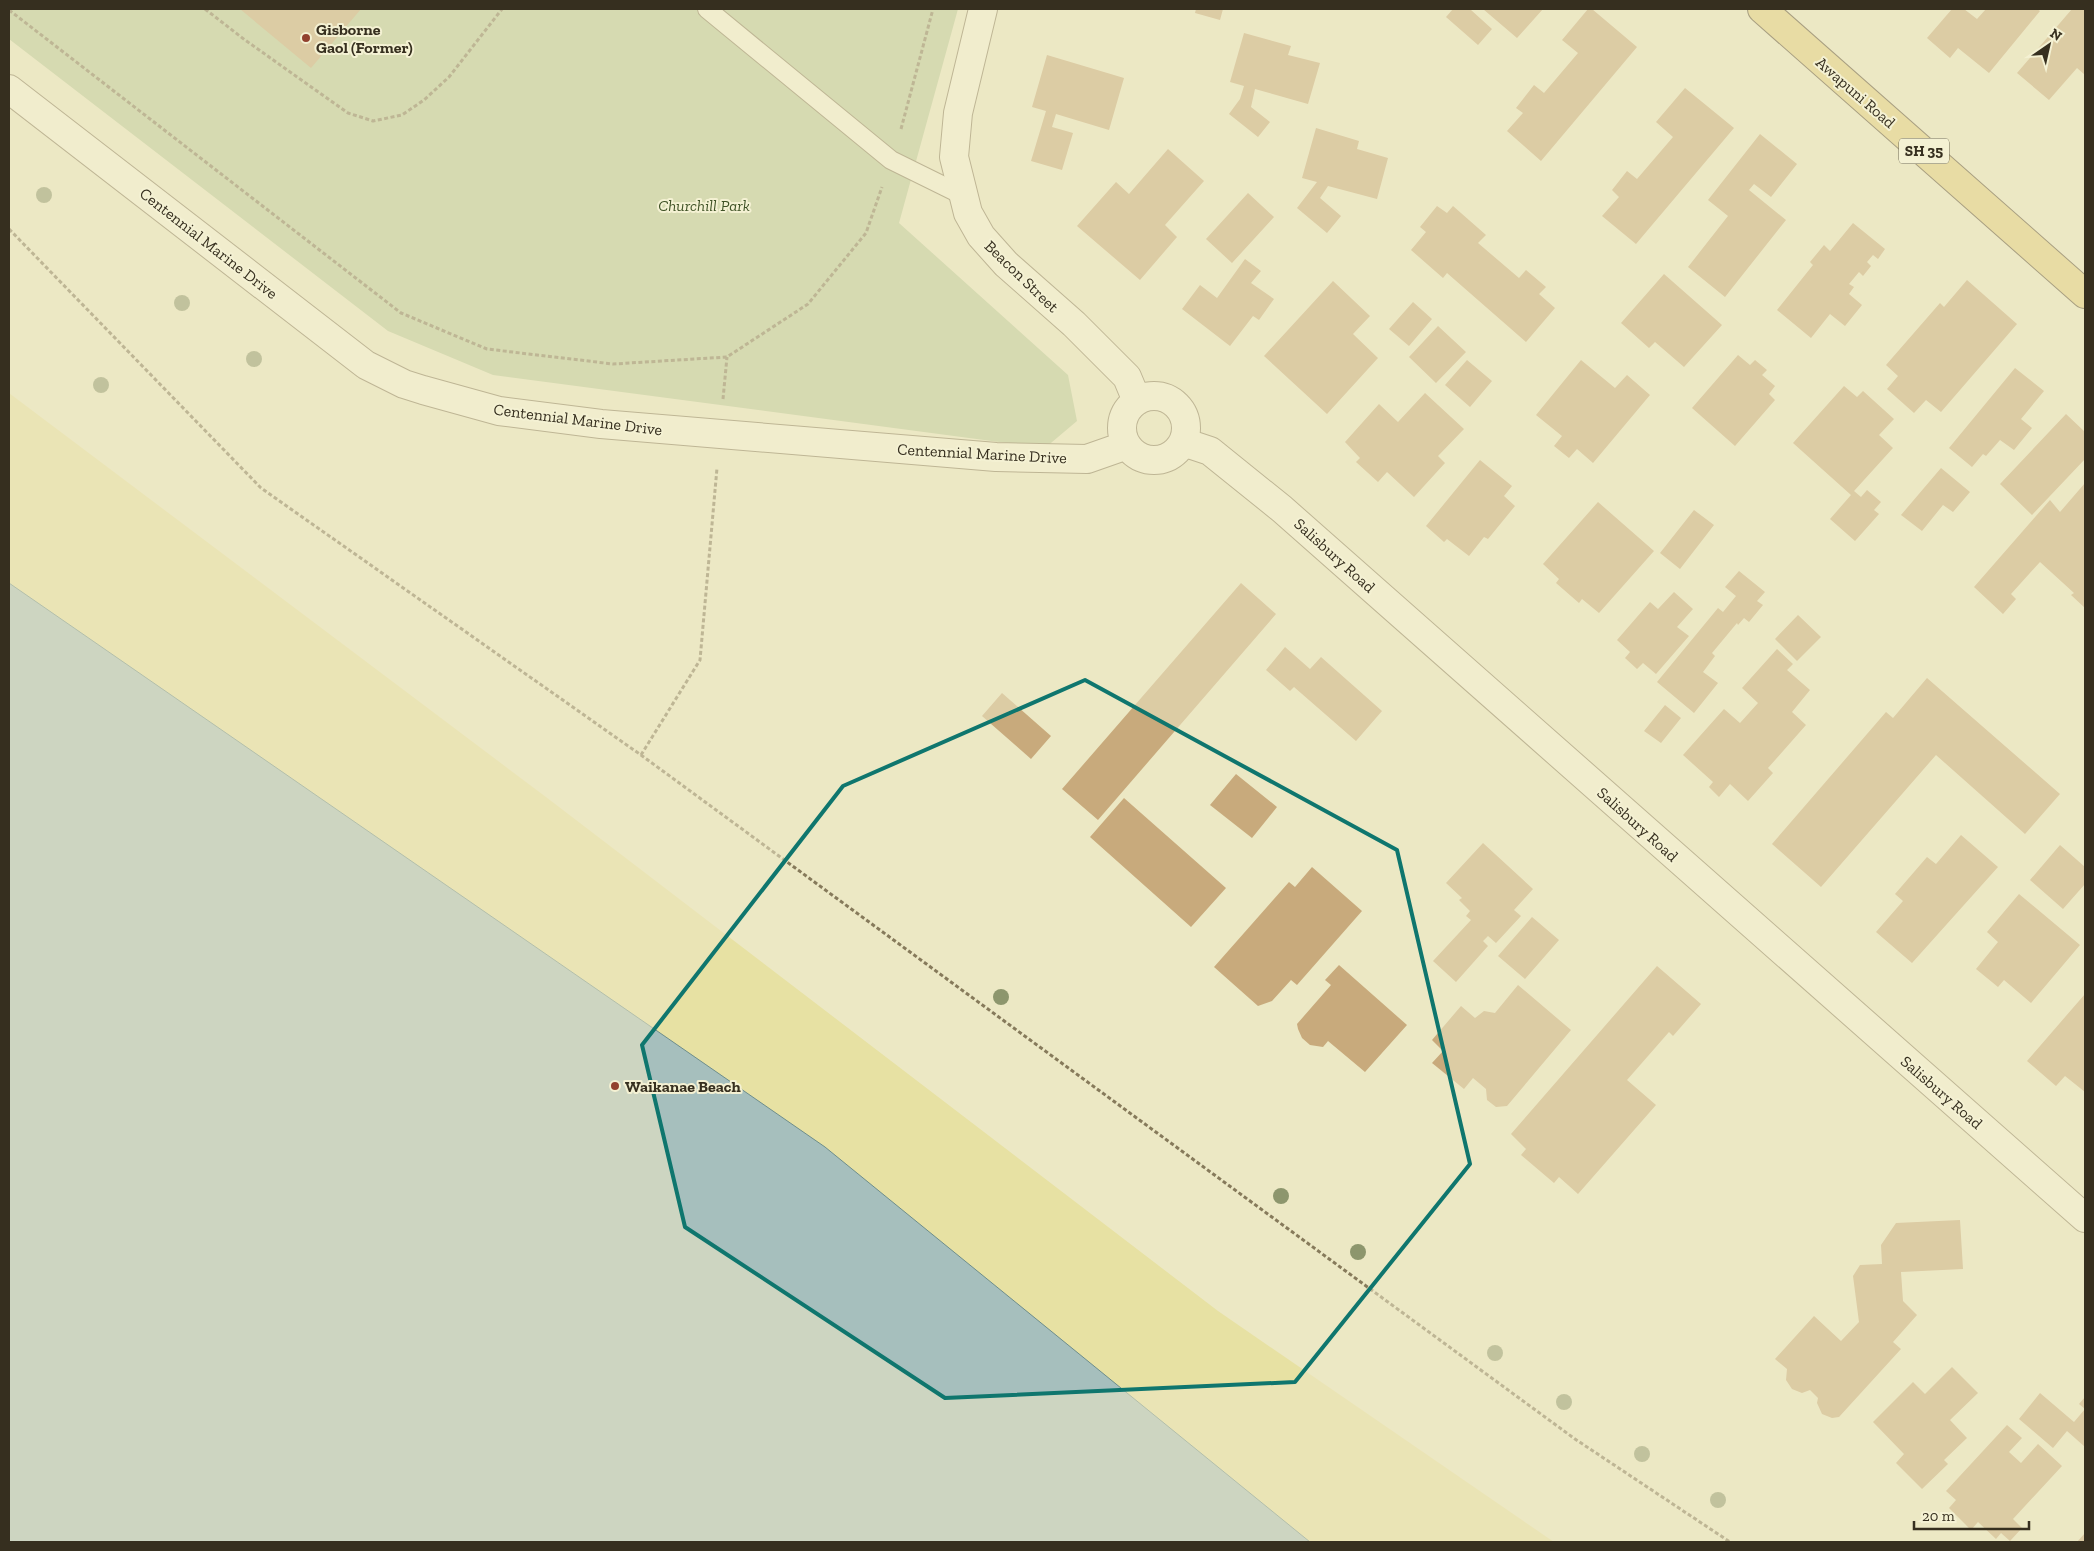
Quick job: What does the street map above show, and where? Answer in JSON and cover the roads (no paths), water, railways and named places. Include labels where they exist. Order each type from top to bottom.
[{"type":"highway","name":"Awapuni Road","points":[[1762,9],[2085,294]]},
{"type":"street","name":"Beacon Street","points":[[983,9],[958,113],[954,157],[968,213],[981,236],[1006,264],[1074,324],[1127,377],[1137,401]]},
{"type":"street","name":"Centennial Marine Drive","points":[[9,89],[366,365],[404,384],[441,396],[499,412],[601,424],[996,457],[1087,459],[1127,445]]},
{"type":"street","points":[[1148,397],[1160,397],[1171,401],[1180,409],[1185,419],[1186,431],[1183,442],[1176,452],[1167,458],[1156,460],[1139,456],[1127,445],[1122,434],[1122,421],[1128,409],[1137,401],[1148,397]]},
{"type":"street","name":"Salisbury Road","points":[[1183,442],[1210,451],[1282,509],[2085,1218]]},
{"type":"lane","points":[[707,9],[891,160],[964,196]]},
{"type":"water","points":[[9,583],[825,1147],[1310,1542],[9,1542]]},
{"type":"place","name":"Gisborne Gaol (Former)","points":[[306,38]]},
{"type":"place","name":"Waikanae Beach","points":[[615,1086]]},
{"type":"park label","name":"Churchill Park","points":[[704,205]]}]
